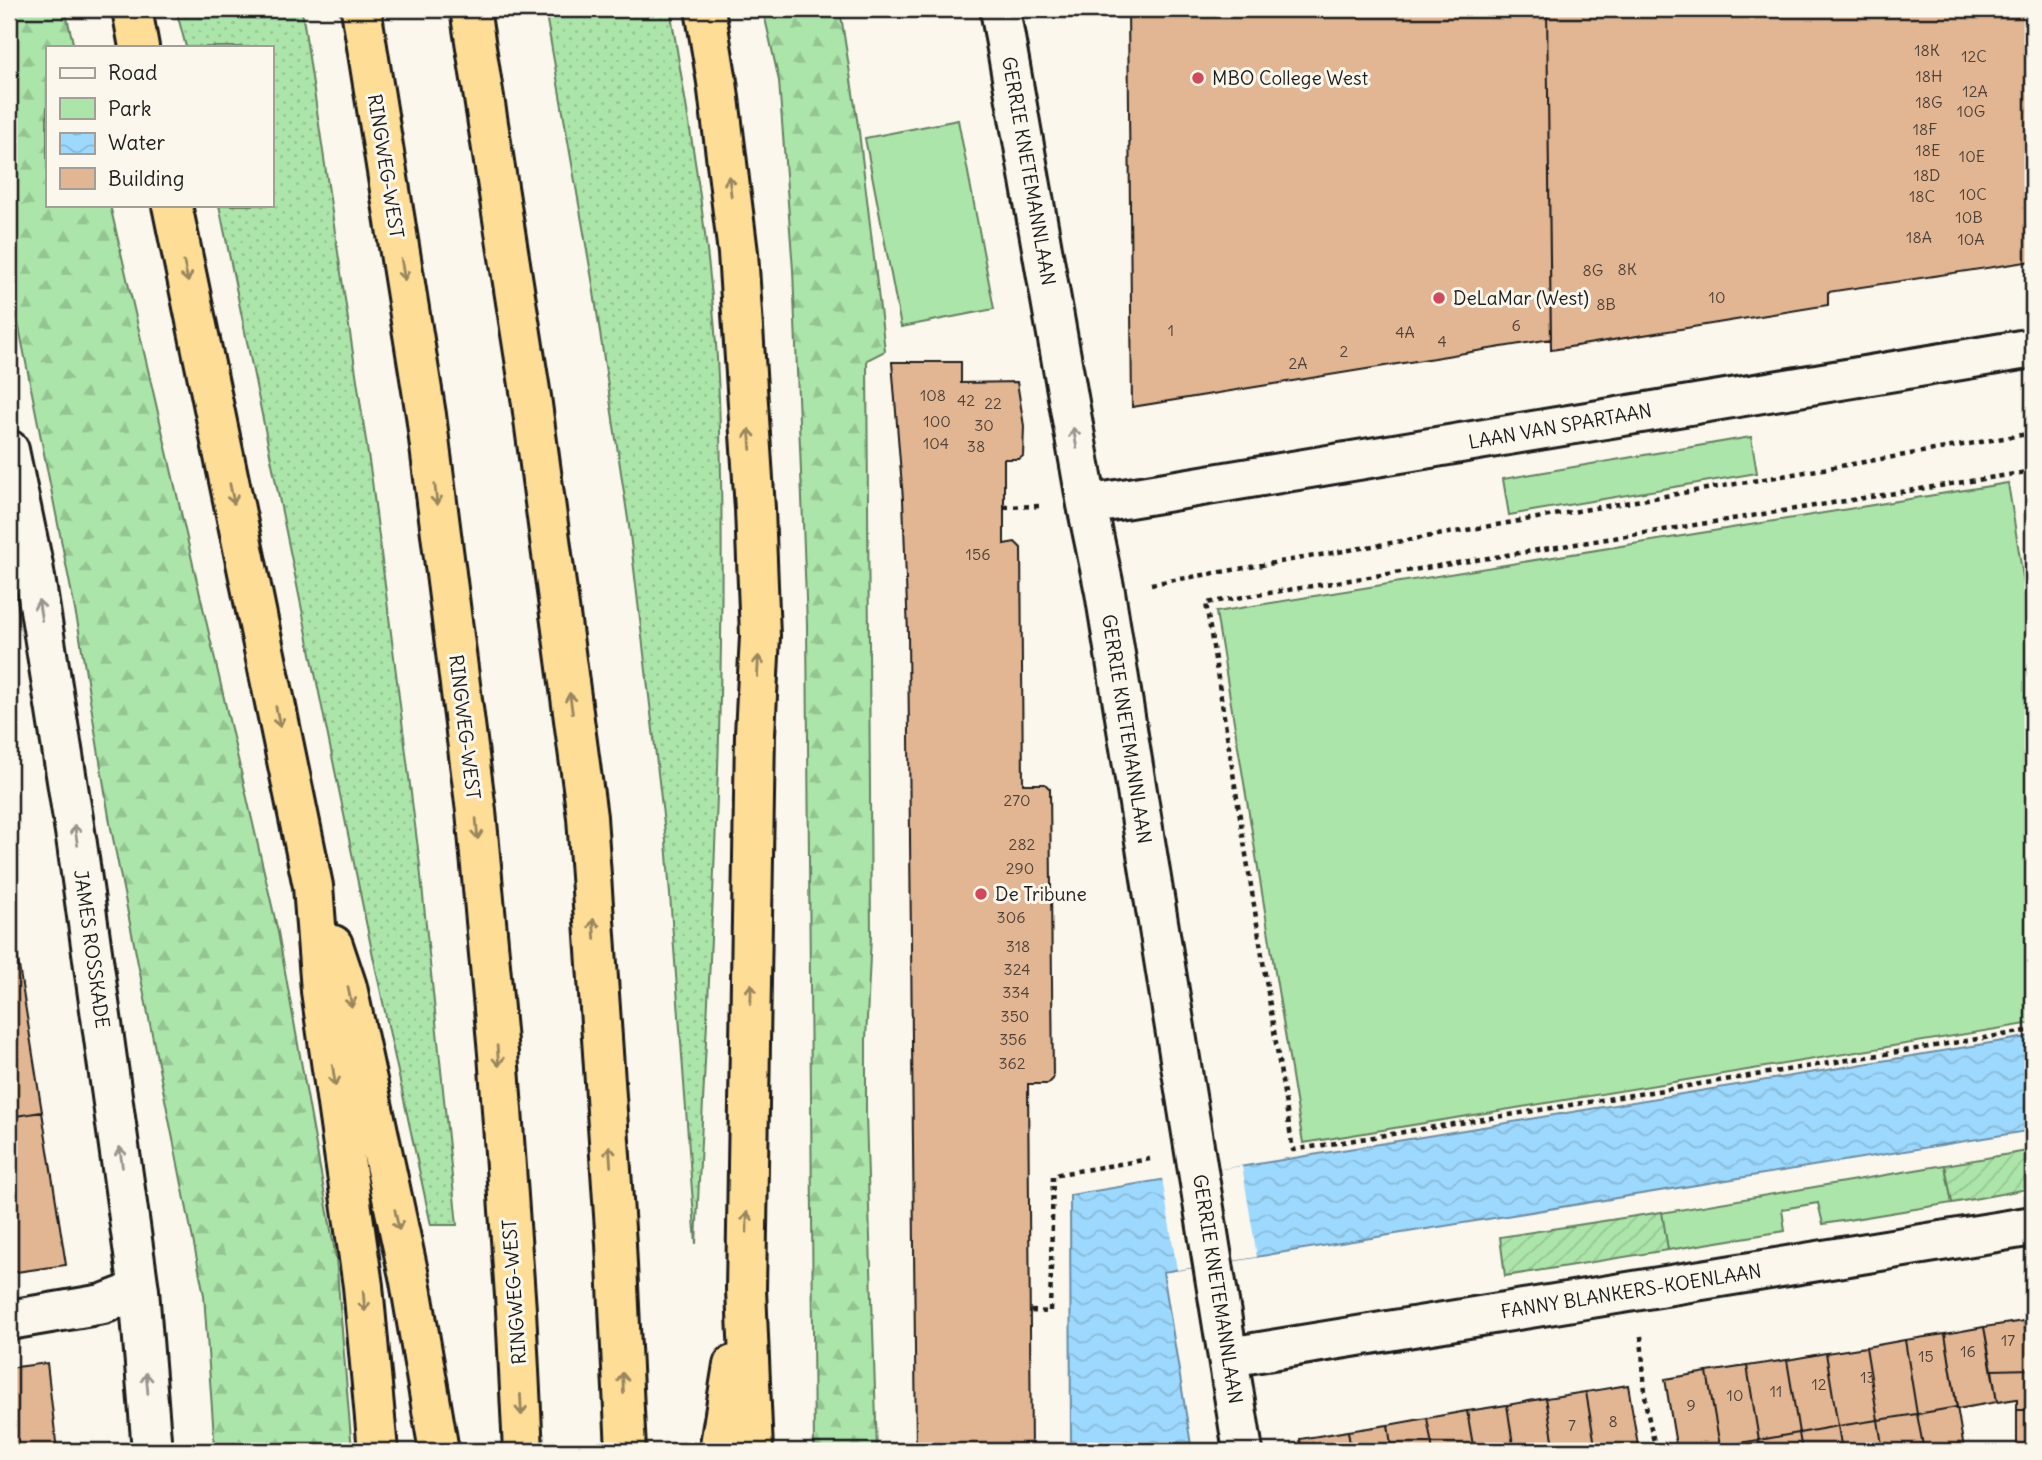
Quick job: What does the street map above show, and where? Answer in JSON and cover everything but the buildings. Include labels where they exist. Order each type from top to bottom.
[{"type":"highway","points":[[131,9],[139,46]]},
{"type":"highway","name":"RINGWEG-WEST","points":[[361,9],[426,415],[476,811],[500,1080],[523,1451]]},
{"type":"highway","points":[[470,9],[531,397],[586,817],[616,1244],[626,1451]]},
{"type":"highway","points":[[705,9],[717,82],[738,253],[755,509],[760,636],[755,734],[746,1290],[753,1451]]},
{"type":"highway","points":[[172,206],[313,886],[347,987],[410,1281],[439,1451]]},
{"type":"highway","points":[[313,886],[321,991],[363,1286],[378,1451]]},
{"type":"highway","points":[[719,1451],[746,1290]]},
{"type":"street","name":"GERRIE KNETEMANNLAAN","points":[[1000,9],[1087,505],[1105,592],[1244,1451]]},
{"type":"street","name":"LAAN VAN SPARTAAN","points":[[1087,505],[2033,348]]},
{"type":"street","name":"JAMES ROSSKADE","points":[[9,450],[33,565],[77,844],[139,1290],[152,1451]]},
{"type":"street","name":"FANNY BLANKERS-KOENLAAN","points":[[1228,1357],[2033,1226]]},
{"type":"street","points":[[9,1320],[103,1304],[139,1290]]},
{"type":"path","points":[[1105,592],[2033,433]]},
{"type":"path","points":[[2033,473],[1206,603],[1293,1150],[2033,1030]]},
{"type":"path","points":[[1031,1311],[1050,1312],[1053,1175],[1196,1152]]},
{"type":"path","points":[[1637,1290],[1646,1406],[1656,1451]]},
{"type":"green space","points":[[9,9],[65,9],[74,46],[46,46],[46,206],[110,206],[278,932],[336,1258],[352,1451],[215,1451],[204,1295],[110,823],[78,625],[9,277]]},
{"type":"green space","points":[[176,9],[301,9],[372,481],[419,857],[457,1225],[431,1225],[219,206],[273,206],[273,46],[186,46]]},
{"type":"green space","points":[[545,9],[670,9],[707,251],[719,398],[720,716],[696,1244],[666,841],[629,526],[592,279]]},
{"type":"green space","points":[[763,9],[840,9],[859,132],[885,351],[867,360],[871,935],[866,1116],[877,1451],[814,1451],[807,624],[793,270],[779,81]]},
{"type":"green space","points":[[958,120],[994,309],[901,327],[865,138]]},
{"type":"green space","points":[[1751,437],[1757,473],[1509,515],[1503,479]]},
{"type":"green space","points":[[2008,483],[2033,640],[2033,1023],[1303,1143],[1216,612]]},
{"type":"green space","points":[[2033,1150],[2033,1188],[1952,1203],[1945,1165]]},
{"type":"green space","points":[[1945,1165],[1952,1203],[1823,1224],[1818,1203],[1782,1209],[1785,1231],[1668,1250],[1661,1213]]},
{"type":"green space","points":[[1662,1212],[1668,1250],[1505,1276],[1500,1237]]},
{"type":"water","points":[[2033,1036],[2033,1130],[1163,1272],[1192,1451],[1071,1451],[1070,1195]]},
{"type":"pier","points":[[1242,1166],[1257,1257],[1177,1270],[1162,1178]]},
{"type":"place","name":"MBO College West","points":[[1198,78]]},
{"type":"place","name":"DeLaMar (West)","points":[[1439,298]]},
{"type":"place","name":"De Tribune","points":[[981,894]]}]
